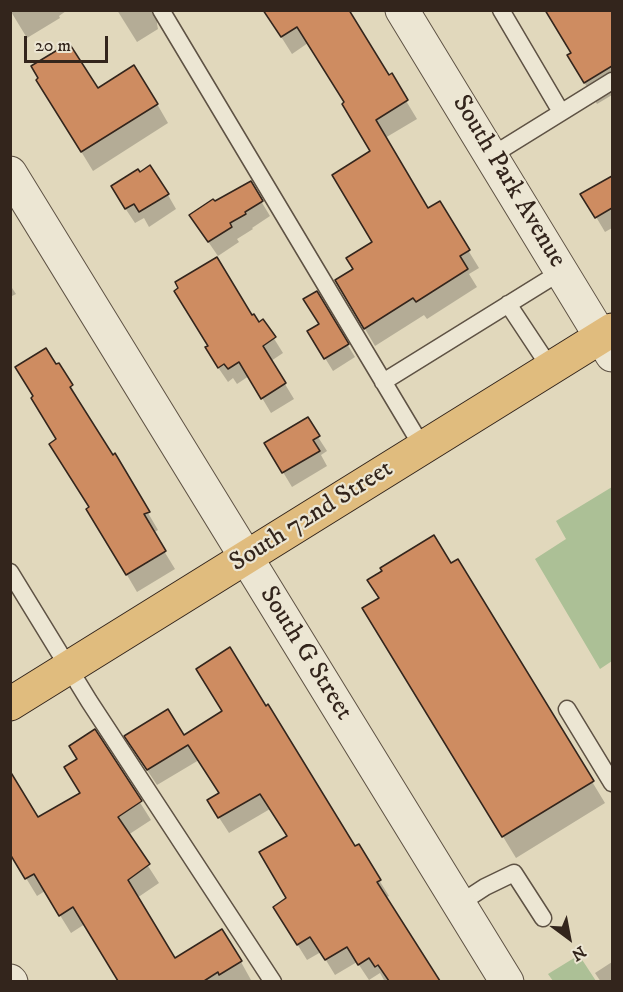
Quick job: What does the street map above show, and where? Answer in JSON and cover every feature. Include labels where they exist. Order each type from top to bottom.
[{"type":"main road","name":"South 72nd Street","points":[[10,704],[550,369],[609,340]]},
{"type":"street","name":"South Park Avenue","points":[[402,10],[562,271],[609,340]]},
{"type":"street","name":"South G Street","points":[[10,173],[507,981]]},
{"type":"lane","points":[[161,10],[423,448]]},
{"type":"lane","points":[[501,10],[561,112]]},
{"type":"lane","points":[[491,156],[612,81]]},
{"type":"lane","points":[[382,382],[562,271]]},
{"type":"lane","points":[[508,304],[550,369]]},
{"type":"lane","points":[[10,572],[69,668],[273,981]]},
{"type":"lane","points":[[567,709],[612,783]]},
{"type":"lane","points":[[459,904],[485,887],[514,873],[543,918]]},
{"type":"green space","points":[[612,487],[612,661],[600,669],[535,559],[566,539],[556,521]]},
{"type":"green space","points":[[579,955],[596,981],[553,981],[548,974]]},
{"type":"building","points":[[263,10],[349,10],[389,75],[392,73],[408,100],[376,120],[428,208],[440,201],[470,250],[460,256],[468,269],[416,302],[413,298],[364,329],[335,280],[353,269],[346,258],[372,242],[332,175],[370,151],[342,104],[344,102],[297,27],[281,37]]},
{"type":"building","points":[[545,10],[612,10],[612,66],[584,83],[567,55],[571,53]]},
{"type":"building","points":[[69,43],[98,88],[134,65],[158,104],[81,152],[36,80],[38,78],[31,66]]},
{"type":"building","points":[[150,165],[169,194],[139,212],[134,204],[125,209],[111,186],[138,169],[140,172]]},
{"type":"building","points":[[612,176],[612,208],[595,218],[580,194]]},
{"type":"building","points":[[251,181],[263,201],[230,223],[232,227],[208,242],[189,215],[213,199],[215,201]]},
{"type":"building","points":[[217,257],[252,315],[254,314],[259,322],[263,319],[276,337],[263,346],[286,383],[261,399],[239,362],[228,369],[224,364],[218,368],[205,347],[208,346],[174,291],[178,288],[175,282]]},
{"type":"building","points":[[317,291],[349,344],[324,359],[307,331],[319,324],[303,299]]},
{"type":"building","points":[[46,348],[73,385],[70,387],[113,455],[115,453],[150,512],[144,514],[166,551],[126,575],[86,509],[89,507],[49,444],[56,439],[15,367]]},
{"type":"building","points":[[308,417],[320,436],[313,440],[320,451],[282,473],[264,443]]},
{"type":"building","points":[[434,535],[451,563],[458,559],[594,781],[502,837],[362,608],[379,598],[367,580],[382,571],[380,568]]},
{"type":"building","points":[[230,647],[266,706],[268,704],[355,846],[359,844],[381,880],[377,882],[440,981],[389,981],[378,965],[375,967],[369,958],[358,965],[347,947],[325,960],[310,937],[297,945],[273,907],[286,898],[259,852],[287,836],[260,794],[218,818],[207,800],[219,793],[188,745],[147,770],[124,736],[168,709],[184,735],[222,711],[196,669]]},
{"type":"building","points":[[95,729],[142,801],[118,817],[150,864],[128,880],[175,958],[222,929],[242,961],[219,975],[218,972],[204,981],[118,981],[73,907],[59,916],[34,874],[25,879],[10,854],[10,771],[38,817],[80,793],[64,767],[77,759],[69,746]]}]
